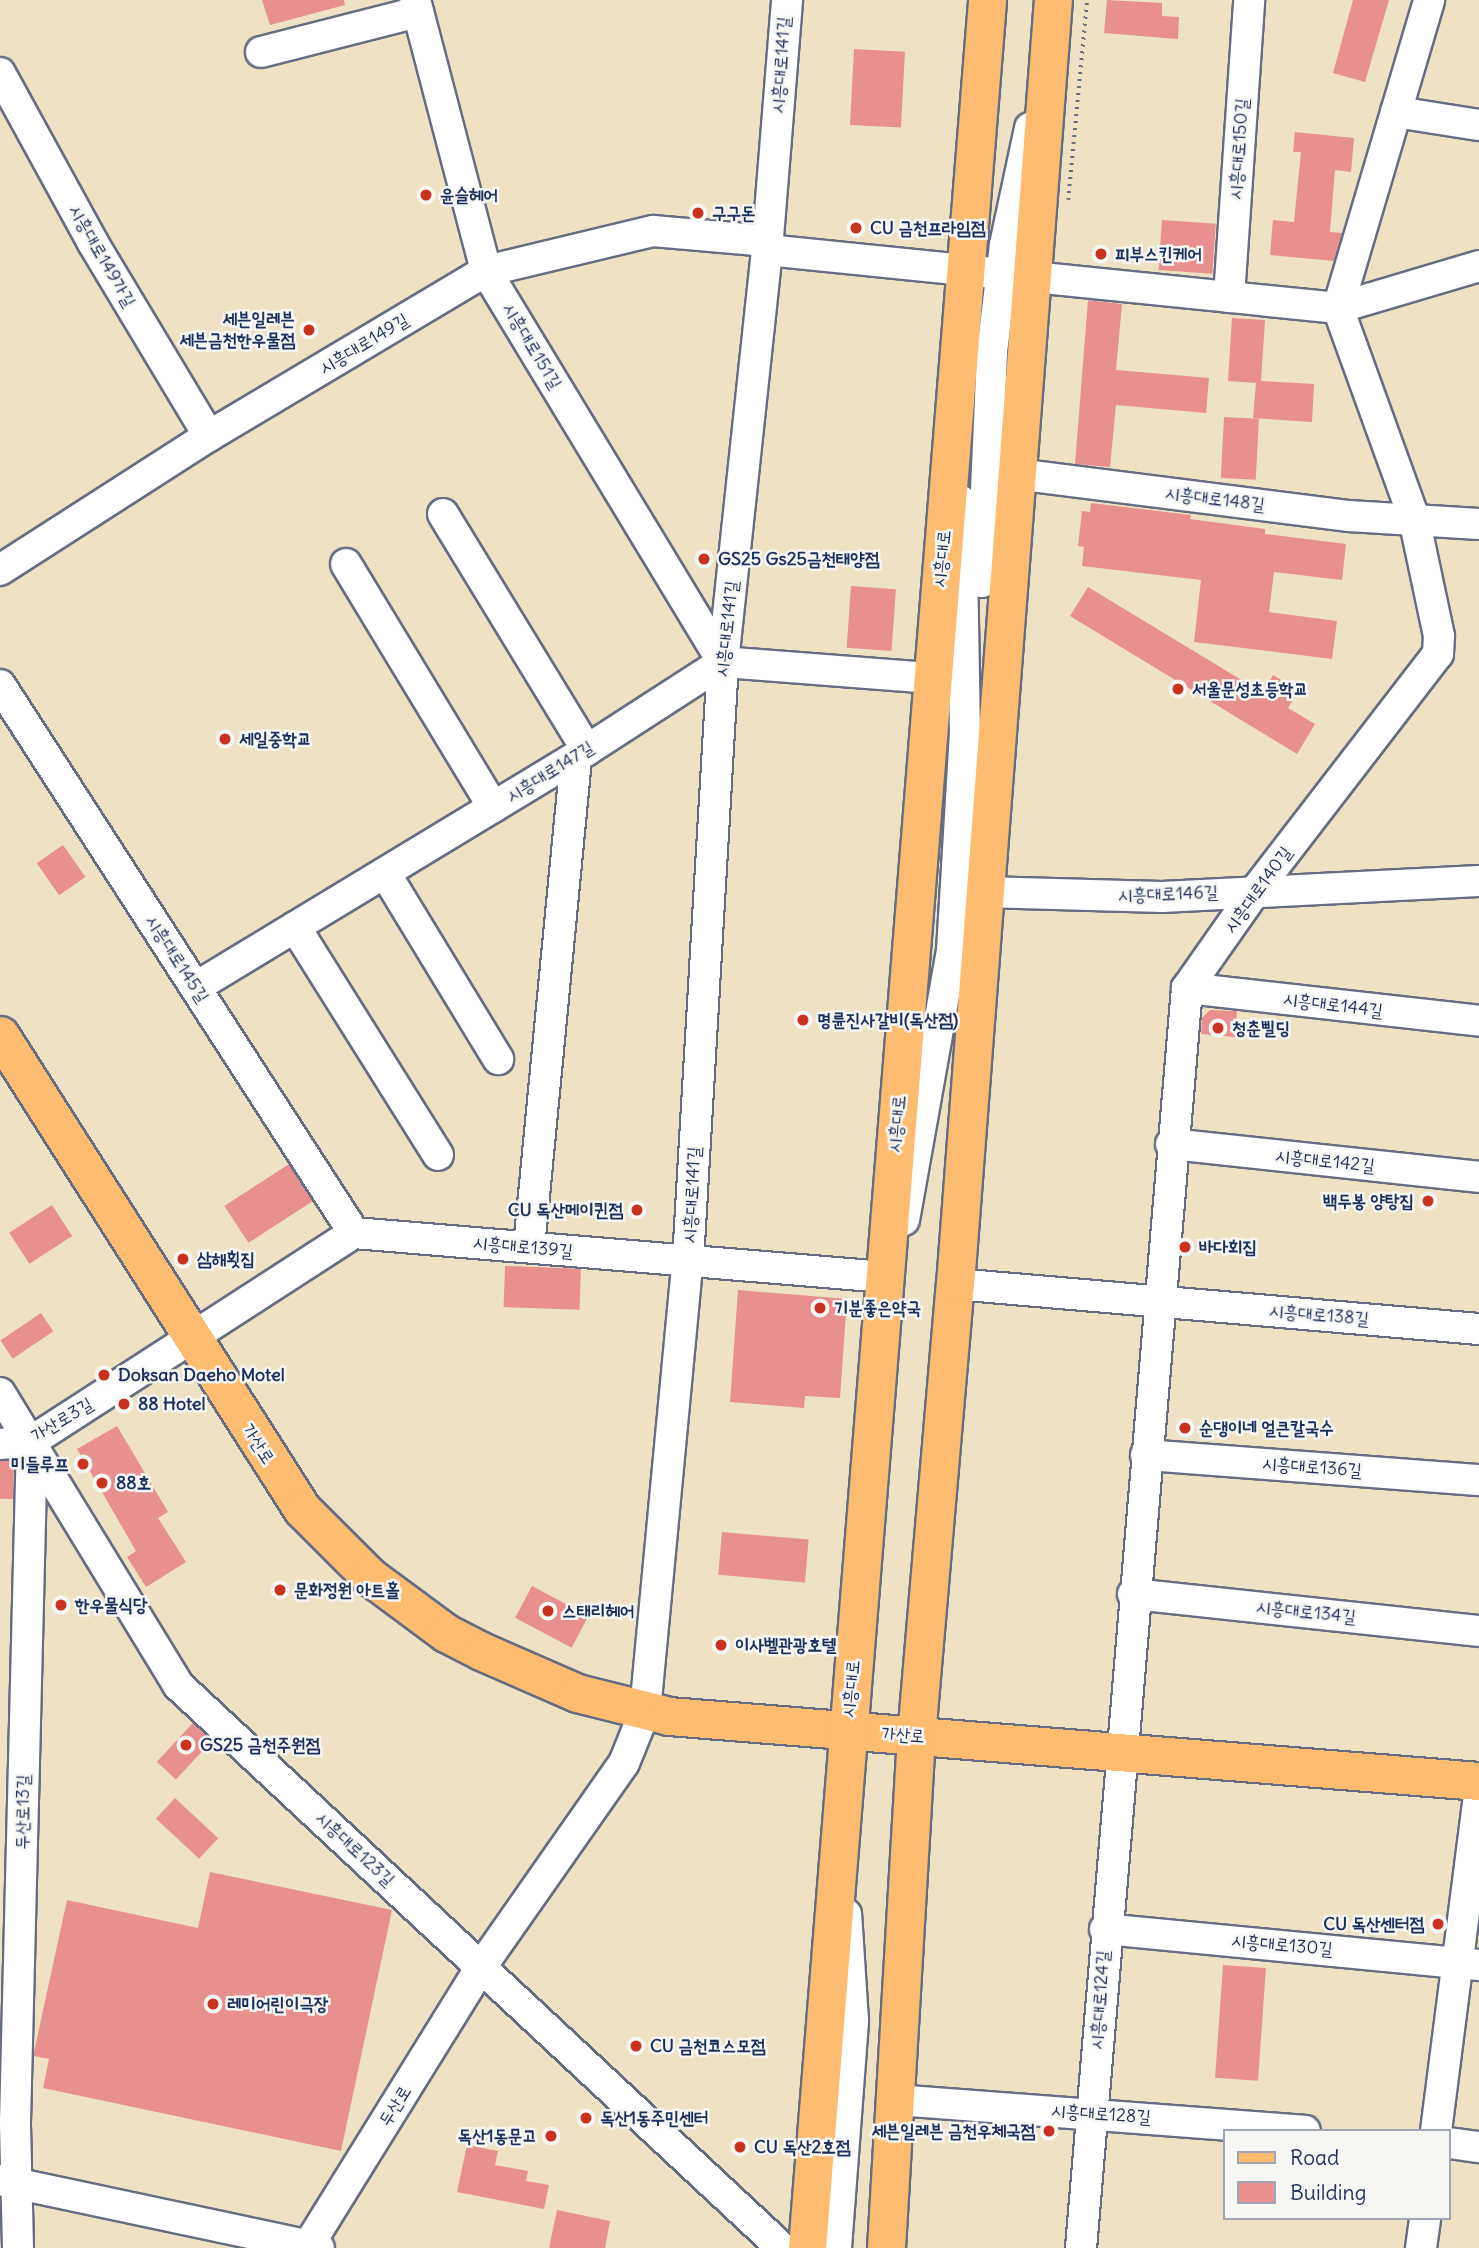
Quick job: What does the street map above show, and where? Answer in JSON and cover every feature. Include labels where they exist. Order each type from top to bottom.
[{"type":"main road","name":"시흥대로","points":[[807,2248],[987,0]]},
{"type":"main road","points":[[886,2248],[916,1736],[955,1284],[1016,474],[1016,276],[1052,15]]},
{"type":"main road","name":"가산로","points":[[0,1035],[191,1339],[302,1509],[369,1576],[446,1633],[481,1651],[577,1693],[645,1711],[916,1736],[1479,1781]]},
{"type":"street","name":"시흥대로141길","points":[[688,1260],[723,662],[767,245],[786,0]]},
{"type":"street","name":"시흥대로150길","points":[[1229,297],[1249,0]]},
{"type":"street","points":[[1414,518],[1338,308],[1429,0]]},
{"type":"street","points":[[261,52],[417,6]]},
{"type":"street","name":"시흥대로151길","points":[[417,6],[486,271],[723,662]]},
{"type":"street","name":"시흥대로149가길","points":[[0,73],[93,243],[209,436]]},
{"type":"street","points":[[1396,112],[1479,125]]},
{"type":"street","name":"시흥대로149길","points":[[0,570],[209,436],[486,271],[653,231],[1016,276]]},
{"type":"street","points":[[984,879],[982,575],[992,352],[1016,276],[1338,308],[1479,266]]},
{"type":"street","points":[[878,1367],[952,951],[965,735],[956,389]]},
{"type":"street","name":"시흥대로148길","points":[[1016,474],[1349,516],[1479,524]]},
{"type":"street","points":[[443,514],[582,753],[529,1247]]},
{"type":"street","name":"시흥대로140길","points":[[1159,1301],[1187,988],[1256,890],[1438,654],[1439,636],[1414,518]]},
{"type":"street","points":[[346,564],[494,807]]},
{"type":"street","points":[[723,662],[933,678]]},
{"type":"street","name":"시흥대로147길","points":[[196,988],[582,753],[723,662]]},
{"type":"street","name":"시흥대로145길","points":[[0,685],[354,1233]]},
{"type":"street","points":[[385,873],[498,1059]]},
{"type":"street","name":"시흥대로146길","points":[[984,879],[1163,897],[1256,890],[1479,881]]},
{"type":"street","points":[[295,927],[438,1156]]},
{"type":"street","name":"시흥대로144길","points":[[1187,988],[1479,1021]]},
{"type":"street","name":"시흥대로142길","points":[[1171,1144],[1479,1177]]},
{"type":"street","points":[[191,1339],[354,1233]]},
{"type":"street","name":"시흥대로139길","points":[[354,1233],[885,1277]]},
{"type":"street","points":[[481,1967],[624,1763],[645,1711],[688,1260]]},
{"type":"street","name":"시흥대로138길","points":[[955,1284],[1479,1329]]},
{"type":"street","points":[[1120,1752],[1159,1301]]},
{"type":"street","name":"가산로3길","points":[[0,1444],[32,1441],[191,1339]]},
{"type":"street","name":"시흥대로123길","points":[[0,1393],[32,1441],[178,1685],[782,2248]]},
{"type":"street","name":"두산로13길","points":[[18,2248],[8,2182],[32,1441]]},
{"type":"street","name":"시흥대로136길","points":[[1146,1455],[1479,1480]]},
{"type":"street","name":"시흥대로134길","points":[[1133,1594],[1479,1631]]},
{"type":"street","name":"시흥대로124길","points":[[1081,2248],[1120,1752]]},
{"type":"street","points":[[1436,2129],[1468,1963],[1479,1797]]},
{"type":"street","points":[[836,2248],[853,2021],[840,1813]]},
{"type":"street","name":"시흥대로130길","points":[[1105,1929],[1468,1963]]},
{"type":"street","name":"두산로","points":[[8,2182],[314,2247],[481,1967]]},
{"type":"street","name":"시흥대로128길","points":[[896,2100],[1281,2129]]},
{"type":"street","points":[[1451,2143],[1479,2147]]},
{"type":"street","points":[[1421,2248],[1425,2220]]},
{"type":"building","points":[[262,0],[344,0],[345,5],[270,25]]},
{"type":"building","points":[[1107,0],[1162,3],[1162,16],[1179,17],[1178,39],[1104,33]]},
{"type":"building","points":[[1353,0],[1389,0],[1365,82],[1333,73]]},
{"type":"building","points":[[854,49],[905,52],[901,128],[850,125]]},
{"type":"building","points":[[1295,132],[1354,138],[1351,172],[1335,170],[1330,232],[1342,233],[1334,261],[1270,255],[1273,220],[1294,222],[1301,152],[1293,152]]},
{"type":"building","points":[[1162,220],[1216,224],[1212,274],[1159,270]]},
{"type":"building","points":[[1088,300],[1122,304],[1116,370],[1209,378],[1206,413],[1116,405],[1110,467],[1075,464]]},
{"type":"building","points":[[1232,318],[1265,320],[1261,381],[1314,384],[1312,422],[1253,418],[1256,383],[1228,381]]},
{"type":"building","points":[[1224,417],[1259,419],[1256,480],[1221,478]]},
{"type":"building","points":[[1091,503],[1191,515],[1190,519],[1265,529],[1265,534],[1346,544],[1342,580],[1274,572],[1269,612],[1337,621],[1332,659],[1194,642],[1201,580],[1082,566],[1084,547],[1078,546],[1082,511],[1090,512]]},
{"type":"building","points":[[851,586],[896,589],[892,651],[847,648]]},
{"type":"building","points":[[1088,587],[1263,693],[1273,675],[1299,690],[1288,708],[1315,724],[1297,754],[1070,616]]},
{"type":"building","points":[[63,845],[85,877],[59,895],[37,863]]},
{"type":"building","name":"청춘삘딩","points":[[1210,1010],[1237,1011],[1235,1037],[1201,1034],[1202,1018]]},
{"type":"building","points":[[289,1164],[313,1201],[248,1243],[224,1206]]},
{"type":"building","points":[[52,1205],[72,1236],[29,1264],[9,1233]]},
{"type":"building","points":[[505,1266],[581,1269],[580,1310],[504,1307]]},
{"type":"building","points":[[738,1290],[847,1299],[840,1398],[805,1396],[804,1408],[730,1402]]},
{"type":"building","points":[[41,1313],[53,1331],[13,1359],[0,1340]]},
{"type":"building","points":[[117,1426],[168,1512],[158,1518],[186,1562],[146,1587],[127,1557],[136,1551],[77,1449]]},
{"type":"building","points":[[0,1460],[14,1460],[13,1499],[0,1499]]},
{"type":"building","points":[[722,1532],[809,1540],[805,1582],[718,1575]]},
{"type":"building","points":[[532,1586],[589,1616],[572,1648],[515,1618]]},
{"type":"building","points":[[193,1723],[212,1741],[176,1779],[157,1762]]},
{"type":"building","points":[[175,1798],[218,1838],[199,1859],[156,1818]]},
{"type":"building","points":[[210,1872],[392,1910],[341,2151],[43,2088],[49,2059],[34,2056],[34,2052],[67,1900],[198,1928]]},
{"type":"building","points":[[1223,1965],[1266,1968],[1258,2081],[1215,2078]]},
{"type":"building","points":[[467,2145],[498,2151],[495,2165],[528,2171],[526,2181],[549,2185],[544,2209],[457,2192]]},
{"type":"building","points":[[557,2210],[610,2221],[605,2248],[549,2248]]},
{"type":"place","name":"윤슬헤어","points":[[426,195]]},
{"type":"place","name":"구구돈","points":[[698,213]]},
{"type":"place","name":"CU 금천프라임점","points":[[856,228]]},
{"type":"place","name":"피부스킨케어","points":[[1101,254]]},
{"type":"place","name":"세븐일레븐 세븐금천한우물점","points":[[309,330]]},
{"type":"place","name":"GS25 Gs25금천태양점","points":[[704,559]]},
{"type":"place","name":"서울문성초등학교","points":[[1178,689]]},
{"type":"place","name":"세일중학교","points":[[225,739]]},
{"type":"place","name":"명륜진사갈비(독산점)","points":[[803,1020]]},
{"type":"place","name":"청춘삘딩","points":[[1218,1028]]},
{"type":"place","name":"백두봉 양탕집","points":[[1428,1201]]},
{"type":"place","name":"CU 독산메이퀸점","points":[[637,1210]]},
{"type":"place","name":"바다회집","points":[[1185,1247]]},
{"type":"place","name":"삼해횟집","points":[[183,1259]]},
{"type":"place","name":"기분좋은약국","points":[[820,1308]]},
{"type":"place","name":"Doksan Daeho Motel","points":[[104,1375]]},
{"type":"place","name":"88 Hotel","points":[[124,1404]]},
{"type":"place","name":"순댕이네 얼큰칼국수","points":[[1185,1428]]},
{"type":"place","name":"미들루프","points":[[83,1464]]},
{"type":"place","name":"88호","points":[[102,1483]]},
{"type":"place","name":"문화정원 아트홀","points":[[280,1590]]},
{"type":"place","name":"한우물식당","points":[[61,1605]]},
{"type":"place","name":"스태리헤어","points":[[548,1611]]},
{"type":"place","name":"이사벨관광호텔","points":[[721,1645]]},
{"type":"place","name":"GS25 금천주원점","points":[[186,1745]]},
{"type":"place","name":"CU 독산센터점","points":[[1438,1924]]},
{"type":"place","name":"레미어린이극장","points":[[213,2004]]},
{"type":"place","name":"CU 금천코스모점","points":[[636,2046]]},
{"type":"place","name":"독산1동주민센터","points":[[586,2118]]},
{"type":"place","name":"세븐일레븐 금천우체국점","points":[[1049,2131]]},
{"type":"place","name":"독산1동문고","points":[[551,2136]]},
{"type":"place","name":"CU 독산2호점","points":[[740,2147]]}]
